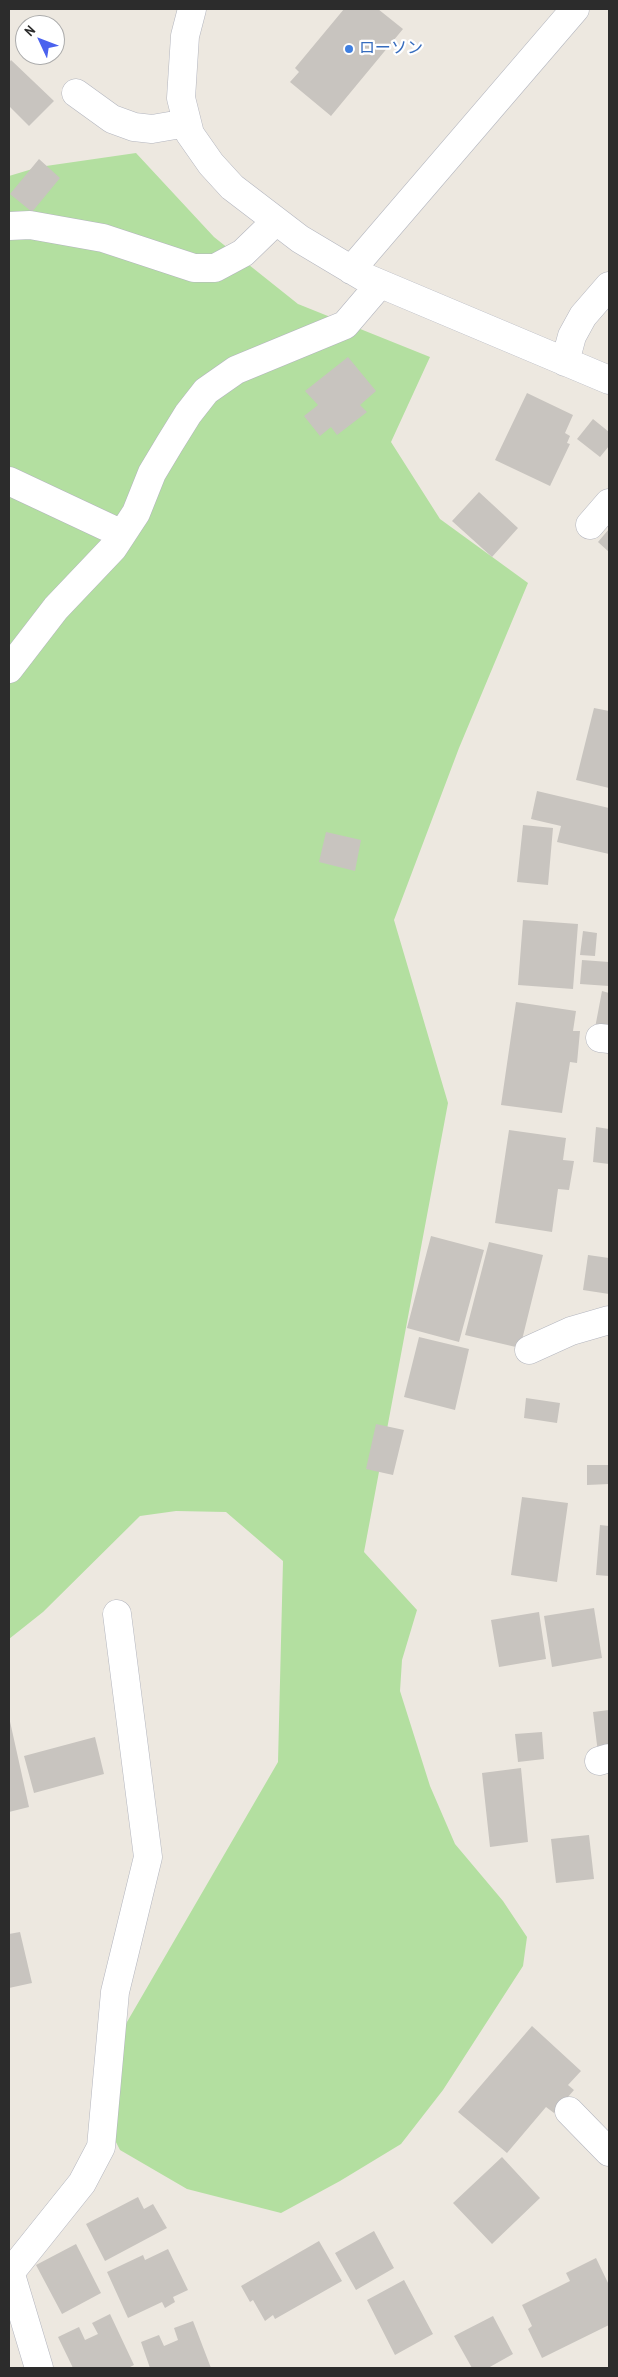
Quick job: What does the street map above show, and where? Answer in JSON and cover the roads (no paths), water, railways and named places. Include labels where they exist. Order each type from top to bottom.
[{"type":"street","points":[[192,9],[185,36],[181,98],[190,134],[211,164],[232,187],[300,239],[351,270],[380,284],[609,380]]},
{"type":"street","points":[[351,270],[575,9]]},
{"type":"street","points":[[76,93],[112,119],[134,127],[152,129],[187,123]]},
{"type":"street","points":[[9,226],[30,226],[103,238],[194,268],[215,268],[243,253],[276,221]]},
{"type":"street","points":[[9,669],[56,608],[113,548],[136,513],[152,473],[188,414],[206,392],[236,370],[345,325],[380,284]]},
{"type":"street","points":[[565,362],[572,336],[583,316],[609,286]]},
{"type":"street","points":[[9,481],[122,534]]},
{"type":"street","points":[[590,525],[609,503]]},
{"type":"street","points":[[529,1350],[571,1330],[609,1320]]},
{"type":"street","points":[[37,2368],[10,2271],[82,2183],[101,2147],[115,1992],[148,1857],[117,1614]]},
{"type":"street","points":[[569,2111],[609,2152]]},
{"type":"place","name":"ローソン","points":[[349,49]]}]
